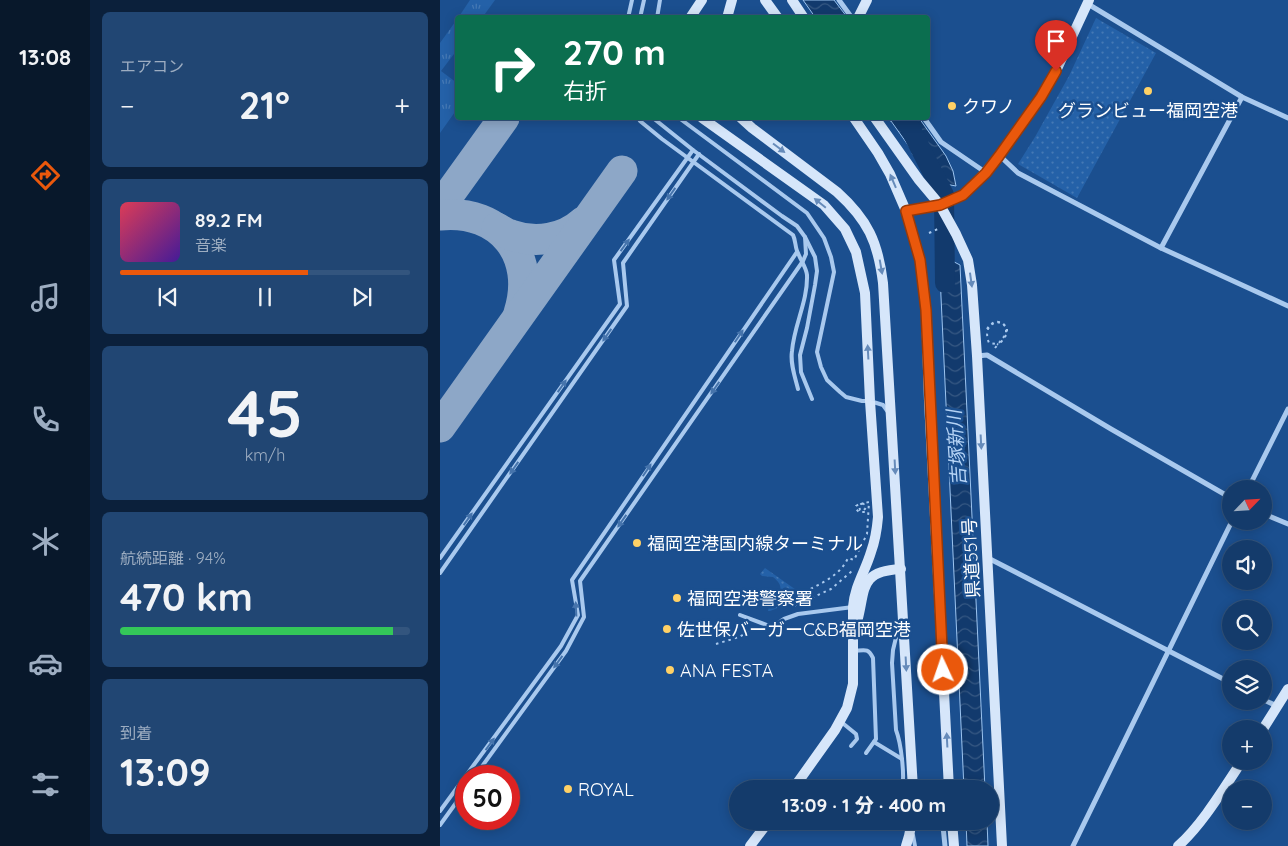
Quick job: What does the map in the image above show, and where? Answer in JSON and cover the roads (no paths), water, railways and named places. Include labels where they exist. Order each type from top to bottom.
[{"type":"street","points":[[692,15],[702,0]]},
{"type":"street","points":[[728,15],[732,0]]},
{"type":"street","points":[[764,0],[776,15]]},
{"type":"street","points":[[792,0],[802,15]]},
{"type":"street","points":[[839,0],[850,15]]},
{"type":"street","points":[[860,15],[867,0]]},
{"type":"street","points":[[906,211],[940,205],[963,195],[986,173],[1041,97],[1056,71],[1088,2],[1242,97],[1288,118]]},
{"type":"street","points":[[1161,248],[1242,97]]},
{"type":"street","points":[[705,120],[824,205],[846,229],[856,252],[865,293],[878,517],[874,543],[854,596],[853,684],[847,708],[799,780]]},
{"type":"street","points":[[743,120],[850,203],[863,221],[874,242],[880,262],[892,418],[912,780]]},
{"type":"street","points":[[855,120],[878,152],[890,174],[906,211],[920,260],[926,310],[949,780]]},
{"type":"street","name":"県道551号","points":[[876,120],[919,180],[940,205],[968,260],[972,285],[977,356],[1002,846]]},
{"type":"street","points":[[925,120],[941,142],[986,173]]},
{"type":"street","points":[[999,156],[1018,173],[1161,248],[1288,306]]},
{"type":"street","points":[[977,356],[987,354],[1222,493]]},
{"type":"street","points":[[1252,480],[1288,409]]},
{"type":"street","points":[[1272,517],[1288,524]]},
{"type":"street","points":[[1073,846],[1228,530]]},
{"type":"street","points":[[987,558],[1222,679]]},
{"type":"street","points":[[853,632],[858,620],[865,587],[874,574],[887,570],[901,569]]},
{"type":"street","points":[[1268,720],[1288,688]]},
{"type":"street","points":[[1272,704],[1277,706]]},
{"type":"street","points":[[1178,846],[1187,838],[1218,798],[1236,770]]},
{"type":"street","points":[[750,846],[762,830]]},
{"type":"street","points":[[943,830],[945,846]]},
{"type":"street","points":[[953,830],[954,846]]},
{"type":"lane","points":[[629,15],[632,0]]},
{"type":"lane","points":[[641,15],[644,0]]},
{"type":"lane","points":[[657,15],[660,0]]},
{"type":"lane","points":[[639,120],[662,139],[793,235],[797,252],[807,272],[806,294],[791,352],[798,389]]},
{"type":"lane","points":[[656,120],[782,216],[798,226],[805,237],[814,257],[817,271],[809,320],[800,355],[801,372],[812,399]]},
{"type":"lane","points":[[682,120],[807,213],[819,229],[829,250],[834,272],[818,352],[827,380],[846,397],[883,405],[892,418]]},
{"type":"lane","points":[[440,558],[620,304],[614,260],[694,150]]},
{"type":"lane","points":[[440,573],[627,306],[623,264],[699,154]]},
{"type":"lane","points":[[483,765],[566,650],[584,617],[580,581],[803,262],[806,254],[805,237]]},
{"type":"lane","points":[[440,812],[562,646],[578,615],[572,580],[797,252]]},
{"type":"lane","points":[[740,615],[772,627],[784,619],[798,614],[853,607]]},
{"type":"lane","points":[[903,610],[893,650],[892,663],[896,730],[900,739],[903,780]]},
{"type":"lane","points":[[853,651],[867,650],[873,658],[876,739],[866,753]]},
{"type":"lane","points":[[840,720],[856,734],[857,738],[851,746]]},
{"type":"lane","points":[[874,742],[902,760]]},
{"type":"lane","points":[[440,825],[455,804]]},
{"type":"lane","points":[[913,830],[915,846]]},
{"type":"lane","points":[[900,846],[908,841]]},
{"type":"water","points":[[803,0],[834,0],[845,15],[814,15]]},
{"type":"water","points":[[920,120],[946,156],[953,171],[956,186],[929,181],[922,165],[890,121]]},
{"type":"water","points":[[939,254],[960,265],[985,780],[964,780]]},
{"type":"water","points":[[966,830],[987,830],[988,846],[967,846]]},
{"type":"waterway","name":"吉塚新川","points":[[904,120],[909,126],[944,195],[945,283]]},
{"type":"place","name":"グランビュー福岡空港","points":[[1148,91]]},
{"type":"place","name":"クワノ","points":[[952,106]]},
{"type":"place","name":"福岡空港国内線ターミナル","points":[[637,543]]},
{"type":"place","name":"福岡空港警察署","points":[[677,598]]},
{"type":"place","name":"佐世保バーガーC&B福岡空港","points":[[667,629]]},
{"type":"place","name":"ANA FESTA","points":[[670,670]]},
{"type":"place","name":"ROYAL","points":[[568,789]]}]
